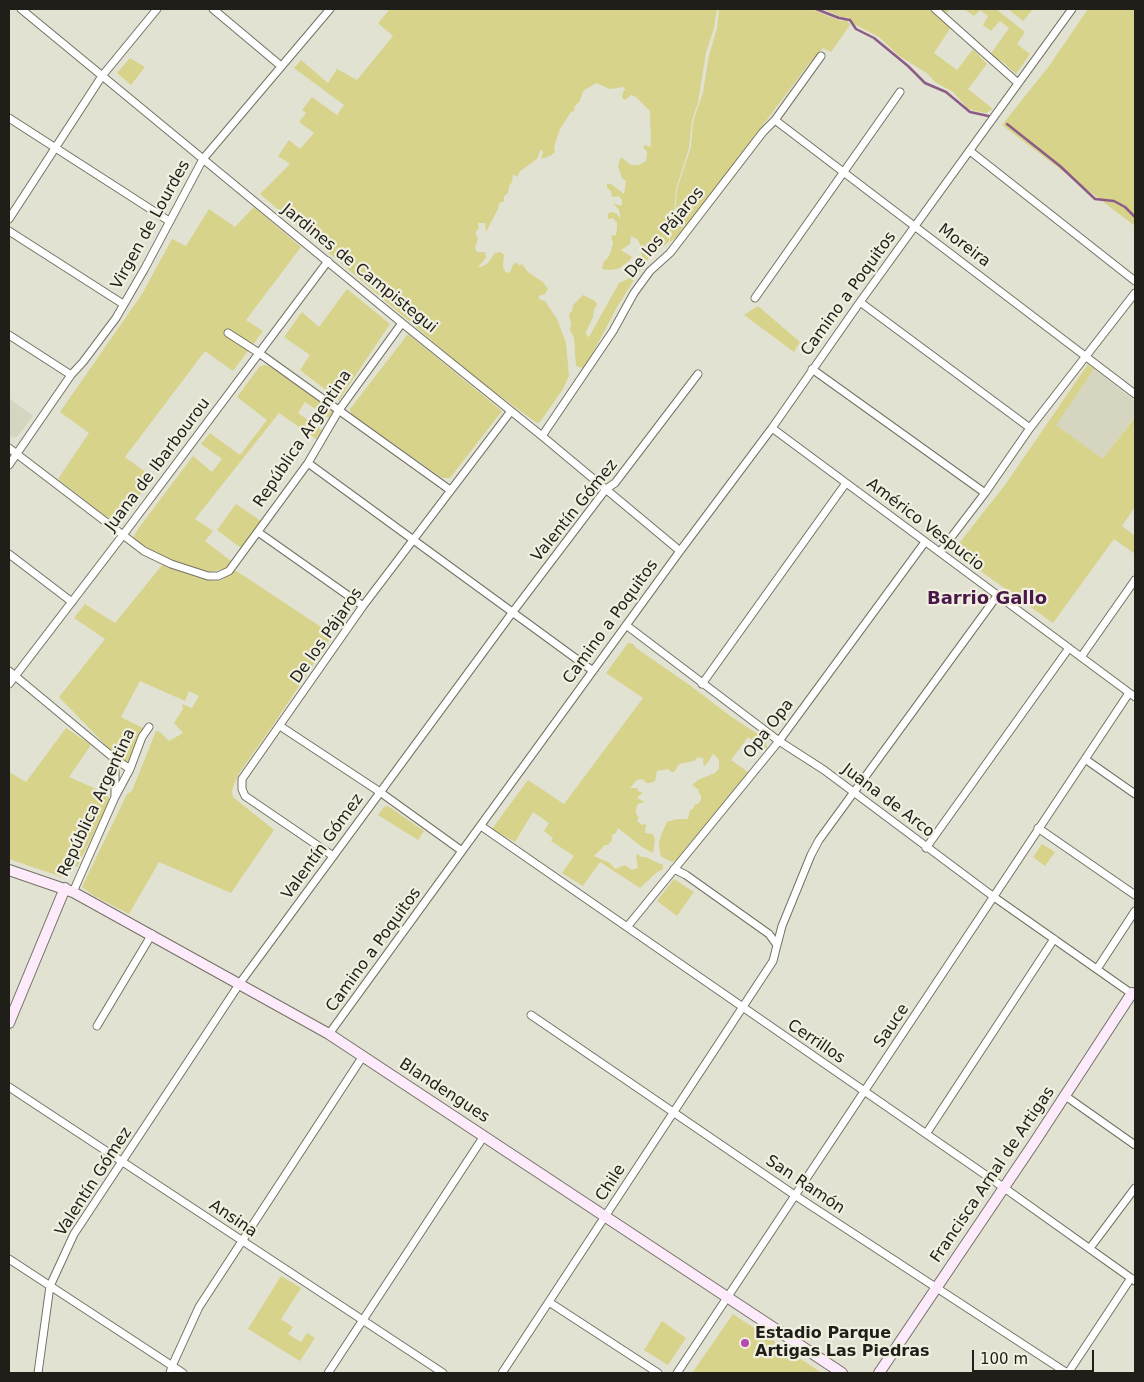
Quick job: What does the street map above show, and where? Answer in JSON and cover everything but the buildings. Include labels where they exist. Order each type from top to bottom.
[{"type":"street","name":"Jardines de Campistegui","points":[[21,9],[680,551]]},
{"type":"street","points":[[9,219],[102,76],[156,9]]},
{"type":"street","points":[[213,9],[281,66]]},
{"type":"street","name":"Virgen de Lourdes","points":[[9,464],[71,375],[116,318],[203,159],[330,9]]},
{"type":"street","points":[[935,9],[1018,83]]},
{"type":"street","name":"Camino a Poquitos","points":[[329,1034],[680,551],[772,428],[812,369],[1072,9]]},
{"type":"street","name":"De los Pájaros","points":[[542,436],[613,331],[634,293],[650,271],[670,253],[763,132],[775,120],[821,56]]},
{"type":"street","points":[[755,298],[900,92]]},
{"type":"street","points":[[9,118],[169,221]]},
{"type":"street","name":"Moreira","points":[[775,120],[1135,394]]},
{"type":"street","points":[[970,151],[1135,281]]},
{"type":"street","points":[[9,231],[124,304]]},
{"type":"street","name":"Juana de Ibarbourou","points":[[9,684],[12,674],[72,602],[328,260]]},
{"type":"street","points":[[940,552],[985,493],[1030,428],[1135,293]]},
{"type":"street","points":[[860,302],[1030,428]]},
{"type":"street","name":"República Argentina","points":[[123,535],[144,551],[171,564],[208,576],[218,576],[229,571],[308,463],[339,410],[402,323]]},
{"type":"street","points":[[228,333],[259,353],[450,490]]},
{"type":"street","points":[[9,335],[71,375]]},
{"type":"street","points":[[812,369],[985,493]]},
{"type":"street","name":"Valentín Gómez","points":[[38,1373],[50,1286],[74,1234],[240,983],[512,613],[606,489],[615,483],[698,374]]},
{"type":"street","name":"De los Pájaros","points":[[333,856],[245,796],[242,790],[242,779],[363,606],[511,411]]},
{"type":"street","name":"Américo Vespucio","points":[[772,428],[1132,695]]},
{"type":"street","points":[[9,448],[123,535]]},
{"type":"street","points":[[308,463],[593,671]]},
{"type":"street","points":[[702,684],[846,483]]},
{"type":"street","points":[[258,532],[363,606]]},
{"type":"street","name":"Opa Opa","points":[[627,927],[779,741],[925,542]]},
{"type":"street","points":[[9,554],[72,602]]},
{"type":"street","points":[[1081,657],[1135,580]]},
{"type":"street","name":"Chile","points":[[502,1373],[773,961],[782,926],[819,840],[997,596]]},
{"type":"street","name":"Juana de Arco","points":[[626,625],[702,684],[779,741],[855,793],[994,898],[1134,995]]},
{"type":"street","points":[[926,848],[1069,648]]},
{"type":"street","points":[[12,674],[115,759],[130,769]]},
{"type":"street","name":"Sauce","points":[[677,1373],[994,898],[1038,828],[1132,695]]},
{"type":"street","points":[[280,726],[380,792],[462,852]]},
{"type":"street","name":"República Argentina","points":[[9,1023],[13,1001],[130,769],[142,737],[149,727]]},
{"type":"street","points":[[115,759],[115,797]]},
{"type":"street","points":[[1085,759],[1135,794]]},
{"type":"street","name":"Cerrillos","points":[[481,826],[1133,1279]]},
{"type":"street","points":[[1038,828],[1135,895]]},
{"type":"street","points":[[674,869],[686,874],[769,934],[777,945]]},
{"type":"street","name":"Blandengues","points":[[9,870],[69,890],[152,934],[329,1034],[842,1373]]},
{"type":"street","points":[[1097,969],[1135,911]]},
{"type":"street","points":[[97,1026],[152,934]]},
{"type":"street","points":[[926,1134],[1054,939]]},
{"type":"street","name":"Francisca Arnal de Artigas","points":[[879,1373],[1034,1143],[1064,1095],[1134,995]]},
{"type":"street","name":"San Ramón","points":[[530,1016],[796,1196],[1068,1373]]},
{"type":"street","points":[[171,1370],[199,1307],[363,1056]]},
{"type":"street","name":"Ansina","points":[[9,1088],[443,1373]]},
{"type":"street","points":[[1064,1095],[1135,1145]]},
{"type":"street","points":[[328,1373],[484,1136]]},
{"type":"street","points":[[1090,1248],[1135,1188]]},
{"type":"street","points":[[9,1259],[171,1370],[183,1373]]},
{"type":"street","points":[[1068,1373],[1133,1279]]},
{"type":"street","points":[[549,1302],[658,1373]]},
{"type":"shaded area","points":[[390,9],[717,9],[714,28],[706,53],[698,103],[692,120],[689,148],[676,189],[671,225],[675,214],[677,189],[691,147],[693,122],[703,92],[709,55],[717,28],[719,9],[811,9],[841,21],[847,20],[850,25],[831,52],[823,48],[808,65],[682,233],[670,242],[670,230],[669,242],[650,256],[641,269],[617,307],[586,366],[582,368],[576,366],[574,337],[570,330],[569,315],[573,305],[583,295],[597,304],[586,332],[589,337],[619,283],[628,279],[641,264],[640,244],[637,239],[631,236],[630,244],[621,250],[632,257],[629,261],[618,269],[602,269],[604,261],[608,258],[611,251],[613,243],[611,236],[616,235],[617,228],[617,223],[613,218],[608,219],[608,214],[611,212],[616,213],[621,219],[619,210],[613,203],[620,206],[622,204],[619,196],[612,197],[607,184],[611,184],[624,194],[626,181],[622,178],[618,166],[621,157],[631,165],[638,165],[646,161],[647,152],[643,147],[645,145],[651,147],[650,111],[636,97],[631,95],[625,100],[622,98],[625,90],[624,87],[610,89],[596,83],[583,91],[580,101],[574,107],[575,111],[571,112],[560,129],[554,147],[555,152],[541,159],[543,152],[541,149],[537,159],[520,171],[517,177],[513,174],[508,193],[504,196],[504,201],[499,203],[498,209],[486,232],[485,223],[478,223],[479,228],[475,233],[478,238],[475,248],[477,252],[485,252],[486,258],[478,267],[488,263],[495,253],[501,252],[504,255],[503,267],[506,273],[510,272],[513,265],[517,262],[519,266],[522,264],[528,272],[543,282],[548,289],[545,294],[539,296],[539,299],[545,301],[557,319],[566,343],[569,376],[563,389],[540,422],[537,423],[478,380],[260,194],[290,164],[278,156],[289,140],[300,149],[314,133],[299,122],[306,113],[302,110],[312,97],[337,115],[344,105],[294,68],[301,60],[328,83],[337,69],[357,80],[393,36],[378,23]]},
{"type":"shaded area","points":[[823,9],[950,9],[946,14],[942,11],[945,24],[951,27],[934,53],[957,70],[973,49],[987,64],[968,89],[993,109],[986,113],[967,108],[953,92],[935,82],[928,74],[898,55],[879,37],[854,24],[848,17],[843,18]]},
{"type":"shaded area","points":[[964,9],[996,9],[1025,32],[1017,44],[1030,54],[1016,74],[1003,62],[990,55],[1009,28],[1000,21],[991,31],[983,25],[988,16],[980,10],[974,16]]},
{"type":"shaded area","points":[[1008,9],[1033,9],[1023,21]]},
{"type":"shaded area","points":[[1088,9],[1135,9],[1135,226],[1002,125],[1049,66]]},
{"type":"shaded area","points":[[130,58],[145,67],[131,85],[117,73]]},
{"type":"shaded area","points":[[254,207],[301,247],[246,320],[263,331],[233,371],[205,351],[125,457],[152,477],[120,524],[101,513],[58,479],[89,433],[60,412],[142,294],[172,239],[186,246],[209,209],[235,227]]},
{"type":"shaded area","points":[[347,289],[390,324],[339,400],[300,370],[310,355],[284,337],[302,312],[319,327]]},
{"type":"shaded area","points":[[758,306],[800,342],[794,352],[744,315]]},
{"type":"shaded area","points":[[408,334],[502,411],[450,478],[442,478],[351,414],[350,409]]},
{"type":"shaded area","points":[[1088,364],[1094,369],[1056,425],[1103,459],[1135,419],[1135,507],[1122,526],[1135,536],[1135,554],[1114,539],[1053,623],[958,555],[956,547],[1005,485]]},
{"type":"shaded area","points":[[260,366],[271,367],[333,411],[333,421],[305,402],[298,413],[325,432],[319,441],[279,413],[195,519],[213,531],[205,541],[231,561],[225,569],[207,572],[171,561],[134,540],[133,538],[138,529],[193,456],[212,472],[222,459],[201,444],[210,433],[240,455],[267,420],[237,397]]},
{"type":"shaded area","points":[[1094,369],[1135,401],[1135,419],[1133,418],[1103,460],[1055,425]]},
{"type":"shaded area","points":[[10,399],[33,416],[18,436],[12,438],[9,435]]},
{"type":"shaded area","points":[[236,504],[261,521],[241,548],[217,530]]},
{"type":"shaded area","points":[[163,564],[213,581],[222,580],[235,570],[333,635],[240,772],[234,784],[233,797],[274,830],[231,893],[159,862],[129,914],[94,896],[82,887],[127,794],[132,791],[156,731],[160,732],[169,741],[183,733],[174,723],[183,709],[182,704],[192,708],[199,696],[189,691],[185,701],[140,681],[121,717],[143,728],[129,764],[120,760],[59,697],[105,639],[74,618],[85,604],[115,623]]},
{"type":"shaded area","points":[[628,643],[633,644],[733,718],[764,738],[767,749],[748,737],[731,760],[748,772],[676,860],[672,862],[662,857],[660,853],[659,842],[667,822],[677,819],[688,819],[690,810],[701,800],[699,790],[692,785],[698,780],[715,773],[719,769],[719,760],[714,754],[704,766],[704,759],[698,757],[694,761],[679,764],[674,772],[668,769],[657,771],[655,781],[650,783],[642,779],[637,780],[630,788],[637,788],[638,791],[643,792],[637,798],[645,802],[638,804],[636,808],[636,814],[639,817],[637,821],[642,825],[646,824],[645,833],[653,834],[655,840],[653,853],[642,847],[618,828],[616,833],[612,835],[612,840],[608,845],[605,845],[594,856],[610,863],[615,869],[625,865],[632,870],[638,868],[636,856],[638,854],[641,857],[663,865],[663,869],[640,888],[600,862],[583,886],[562,873],[574,856],[551,841],[553,838],[544,831],[549,823],[533,812],[515,842],[492,829],[528,780],[564,804],[643,698],[606,673]]},
{"type":"shaded area","points":[[66,728],[91,745],[69,777],[106,793],[110,800],[77,867],[66,864],[62,877],[9,859],[9,772],[26,782]]},
{"type":"shaded area","points":[[388,806],[424,831],[418,840],[378,815],[384,807]]},
{"type":"shaded area","points":[[1042,844],[1055,852],[1045,866],[1033,857]]},
{"type":"shaded area","points":[[674,879],[694,892],[677,916],[657,901]]},
{"type":"shaded area","points":[[281,1276],[301,1288],[281,1319],[293,1327],[288,1334],[301,1342],[307,1333],[315,1338],[300,1361],[248,1329]]},
{"type":"shaded area","name":"Estadio Parque Artigas Las Piedras","points":[[733,1314],[822,1373],[692,1373]]},
{"type":"shaded area","points":[[662,1321],[686,1338],[668,1365],[644,1350]]},
{"type":"waterway","points":[[816,9],[850,20],[856,29],[874,38],[925,83],[946,92],[970,112],[993,117]]},
{"type":"waterway","points":[[1007,124],[1060,166],[1095,199],[1114,201],[1125,207],[1135,217]]},
{"type":"place","name":"Estadio Parque Artigas Las Piedras","points":[[745,1343]]},
{"type":"district","name":"Barrio Gallo","points":[[987,599]]}]
